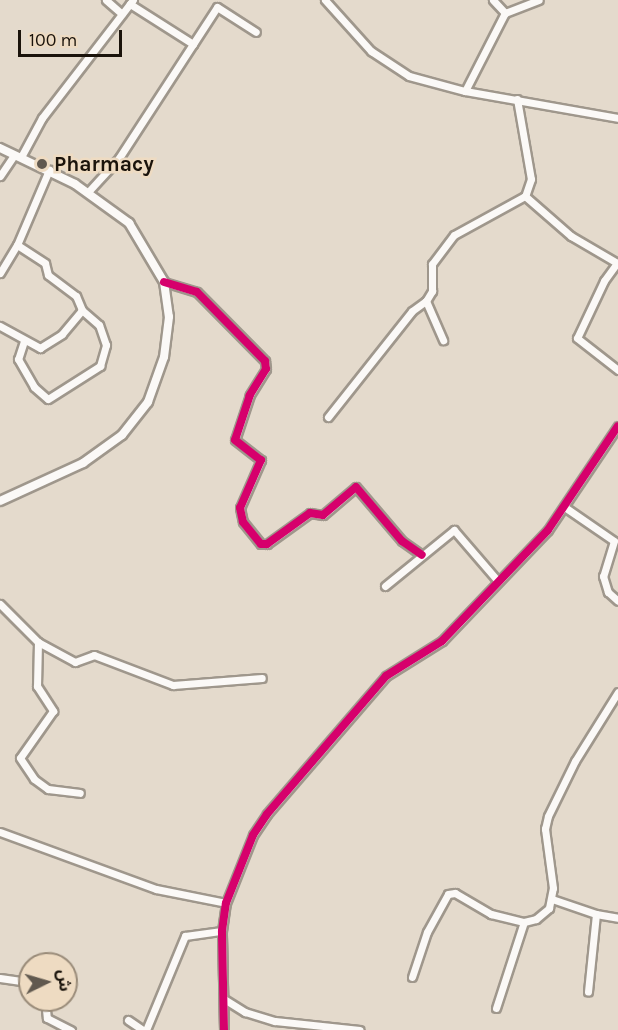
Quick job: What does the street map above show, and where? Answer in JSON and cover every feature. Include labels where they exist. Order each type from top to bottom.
[{"type":"street","points":[[106,0],[122,14]]},
{"type":"street","points":[[88,192],[119,158],[223,0]]},
{"type":"street","points":[[325,0],[389,66],[409,76],[465,91],[618,118]]},
{"type":"street","points":[[493,0],[505,13]]},
{"type":"street","points":[[465,91],[505,13],[539,0]]},
{"type":"street","points":[[0,176],[18,156],[42,118],[132,2],[193,44]]},
{"type":"street","points":[[217,7],[256,32]]},
{"type":"street","points":[[328,417],[412,311],[426,301],[432,291],[432,264],[454,235],[525,196],[531,178],[517,99]]},
{"type":"street","points":[[0,148],[49,170],[88,192],[129,223],[164,282],[169,317],[164,357],[148,402],[122,435],[83,463],[0,501]]},
{"type":"street","points":[[0,273],[17,245],[49,170]]},
{"type":"street","points":[[525,196],[571,236],[618,262],[598,291],[577,338],[618,370]]},
{"type":"street","points":[[17,245],[45,263],[48,275],[76,296],[82,310],[99,325],[106,345],[100,366],[48,399],[34,387],[18,359],[24,341]]},
{"type":"street","points":[[164,282],[197,292],[265,361],[266,369],[250,395],[235,440],[261,460],[240,508],[243,522],[261,544],[267,544],[310,513],[323,515],[356,487],[402,541],[422,555]]},
{"type":"street","points":[[426,301],[443,340]]},
{"type":"street","points":[[0,326],[38,348],[45,346],[82,310]]},
{"type":"street","points":[[224,1030],[222,931],[226,903],[253,835],[267,814],[386,676],[442,641],[482,601],[497,580],[566,508],[618,426]]},
{"type":"street","points":[[566,508],[614,542],[603,576],[608,592],[618,601]]},
{"type":"street","points":[[385,586],[422,555],[456,531],[497,580]]},
{"type":"street","points":[[0,604],[38,642],[75,662],[94,655],[173,685],[262,678]]},
{"type":"street","points":[[38,642],[37,686],[53,711],[20,759],[34,779],[48,789],[80,794]]},
{"type":"street","points":[[412,977],[427,932],[448,894],[455,893],[491,914],[524,922],[543,914],[552,899],[552,863],[545,829],[548,816],[575,762],[618,692]]},
{"type":"street","points":[[0,832],[156,889],[226,903]]},
{"type":"street","points":[[552,899],[596,914],[618,918]]},
{"type":"street","points":[[588,992],[596,914]]},
{"type":"street","points":[[496,1008],[524,922]]},
{"type":"street","points":[[128,1020],[145,1030],[185,936],[222,931]]},
{"type":"street","points":[[0,978],[18,980]]},
{"type":"street","points":[[224,999],[245,1012],[274,1021],[360,1030]]},
{"type":"street","points":[[46,1012],[47,1018],[71,1030]]},
{"type":"cycle path","points":[[164,282],[197,292],[265,361],[266,369],[250,395],[235,440],[261,460],[240,508],[243,522],[261,544],[267,544],[310,513],[323,515],[356,487],[402,541],[422,555]]},
{"type":"cycle path","points":[[224,1030],[222,931],[226,903],[253,835],[267,814],[386,676],[442,641],[548,530],[618,426]]},
{"type":"place","name":"Pharmacy","points":[[42,164]]}]
